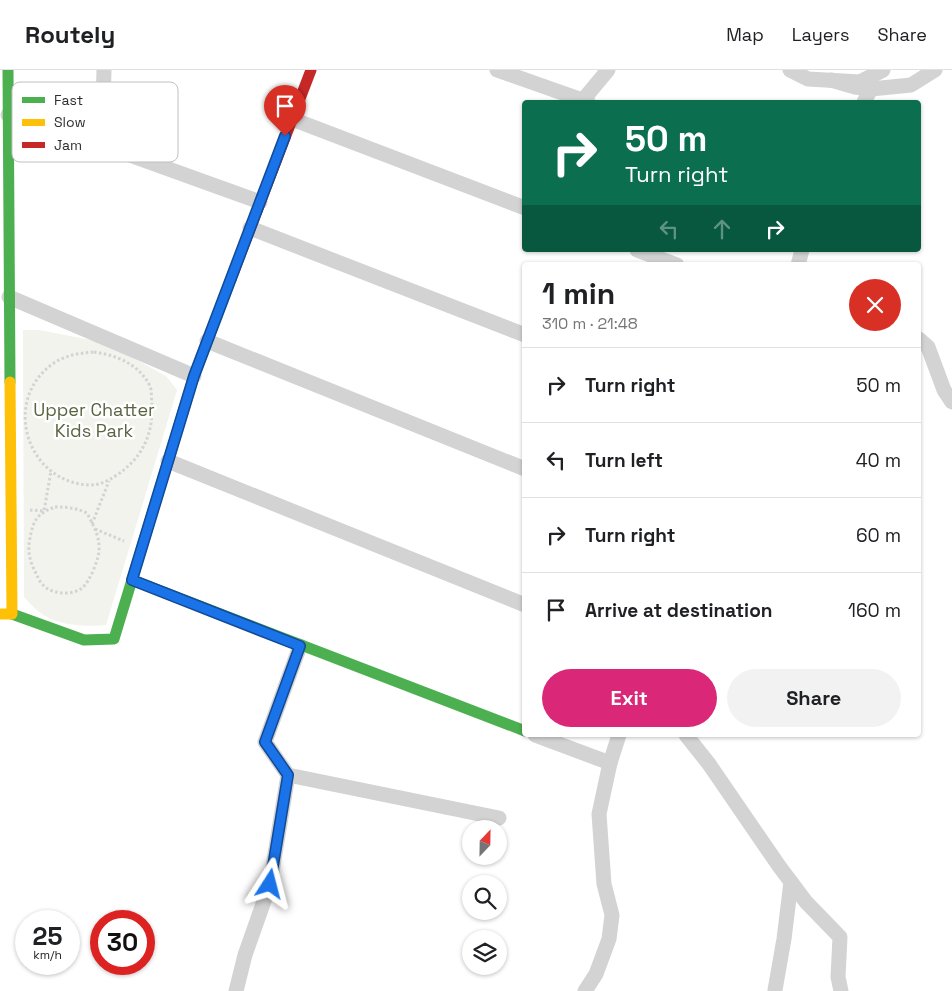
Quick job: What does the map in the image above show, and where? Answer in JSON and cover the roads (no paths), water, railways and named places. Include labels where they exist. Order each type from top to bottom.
[{"type":"street","points":[[8,70],[11,508],[6,614],[84,640],[114,638],[194,376],[312,70]]},
{"type":"street","points":[[497,70],[580,100]]},
{"type":"street","points":[[586,100],[608,70]]},
{"type":"street","points":[[790,70],[808,79],[860,82],[884,70]]},
{"type":"street","points":[[831,80],[855,87],[872,89],[911,85],[936,70]]},
{"type":"street","points":[[865,100],[872,89]]},
{"type":"street","points":[[8,115],[12,116]]},
{"type":"street","points":[[292,119],[522,207]]},
{"type":"street","points":[[149,162],[260,202]]},
{"type":"street","points":[[250,228],[522,334]]},
{"type":"street","points":[[642,252],[669,262]]},
{"type":"street","points":[[9,297],[194,376]]},
{"type":"street","points":[[207,341],[522,468]]},
{"type":"street","points":[[921,341],[928,347],[944,390],[952,402]]},
{"type":"street","points":[[168,462],[522,604]]},
{"type":"street","points":[[132,580],[522,730]]},
{"type":"street","points":[[300,646],[265,742],[288,775],[499,818]]},
{"type":"street","points":[[540,737],[610,763]]},
{"type":"street","points":[[585,991],[596,974],[609,939],[612,915],[604,884],[599,814],[610,763],[618,737]]},
{"type":"street","points":[[688,737],[709,764],[806,902],[840,937],[838,977],[841,991]]},
{"type":"street","points":[[236,991],[245,955],[270,884],[288,775]]},
{"type":"street","points":[[775,990],[784,940],[791,882]]},
{"type":"park label","name":"Upper Chatter Kids Park","points":[[94,419]]}]
